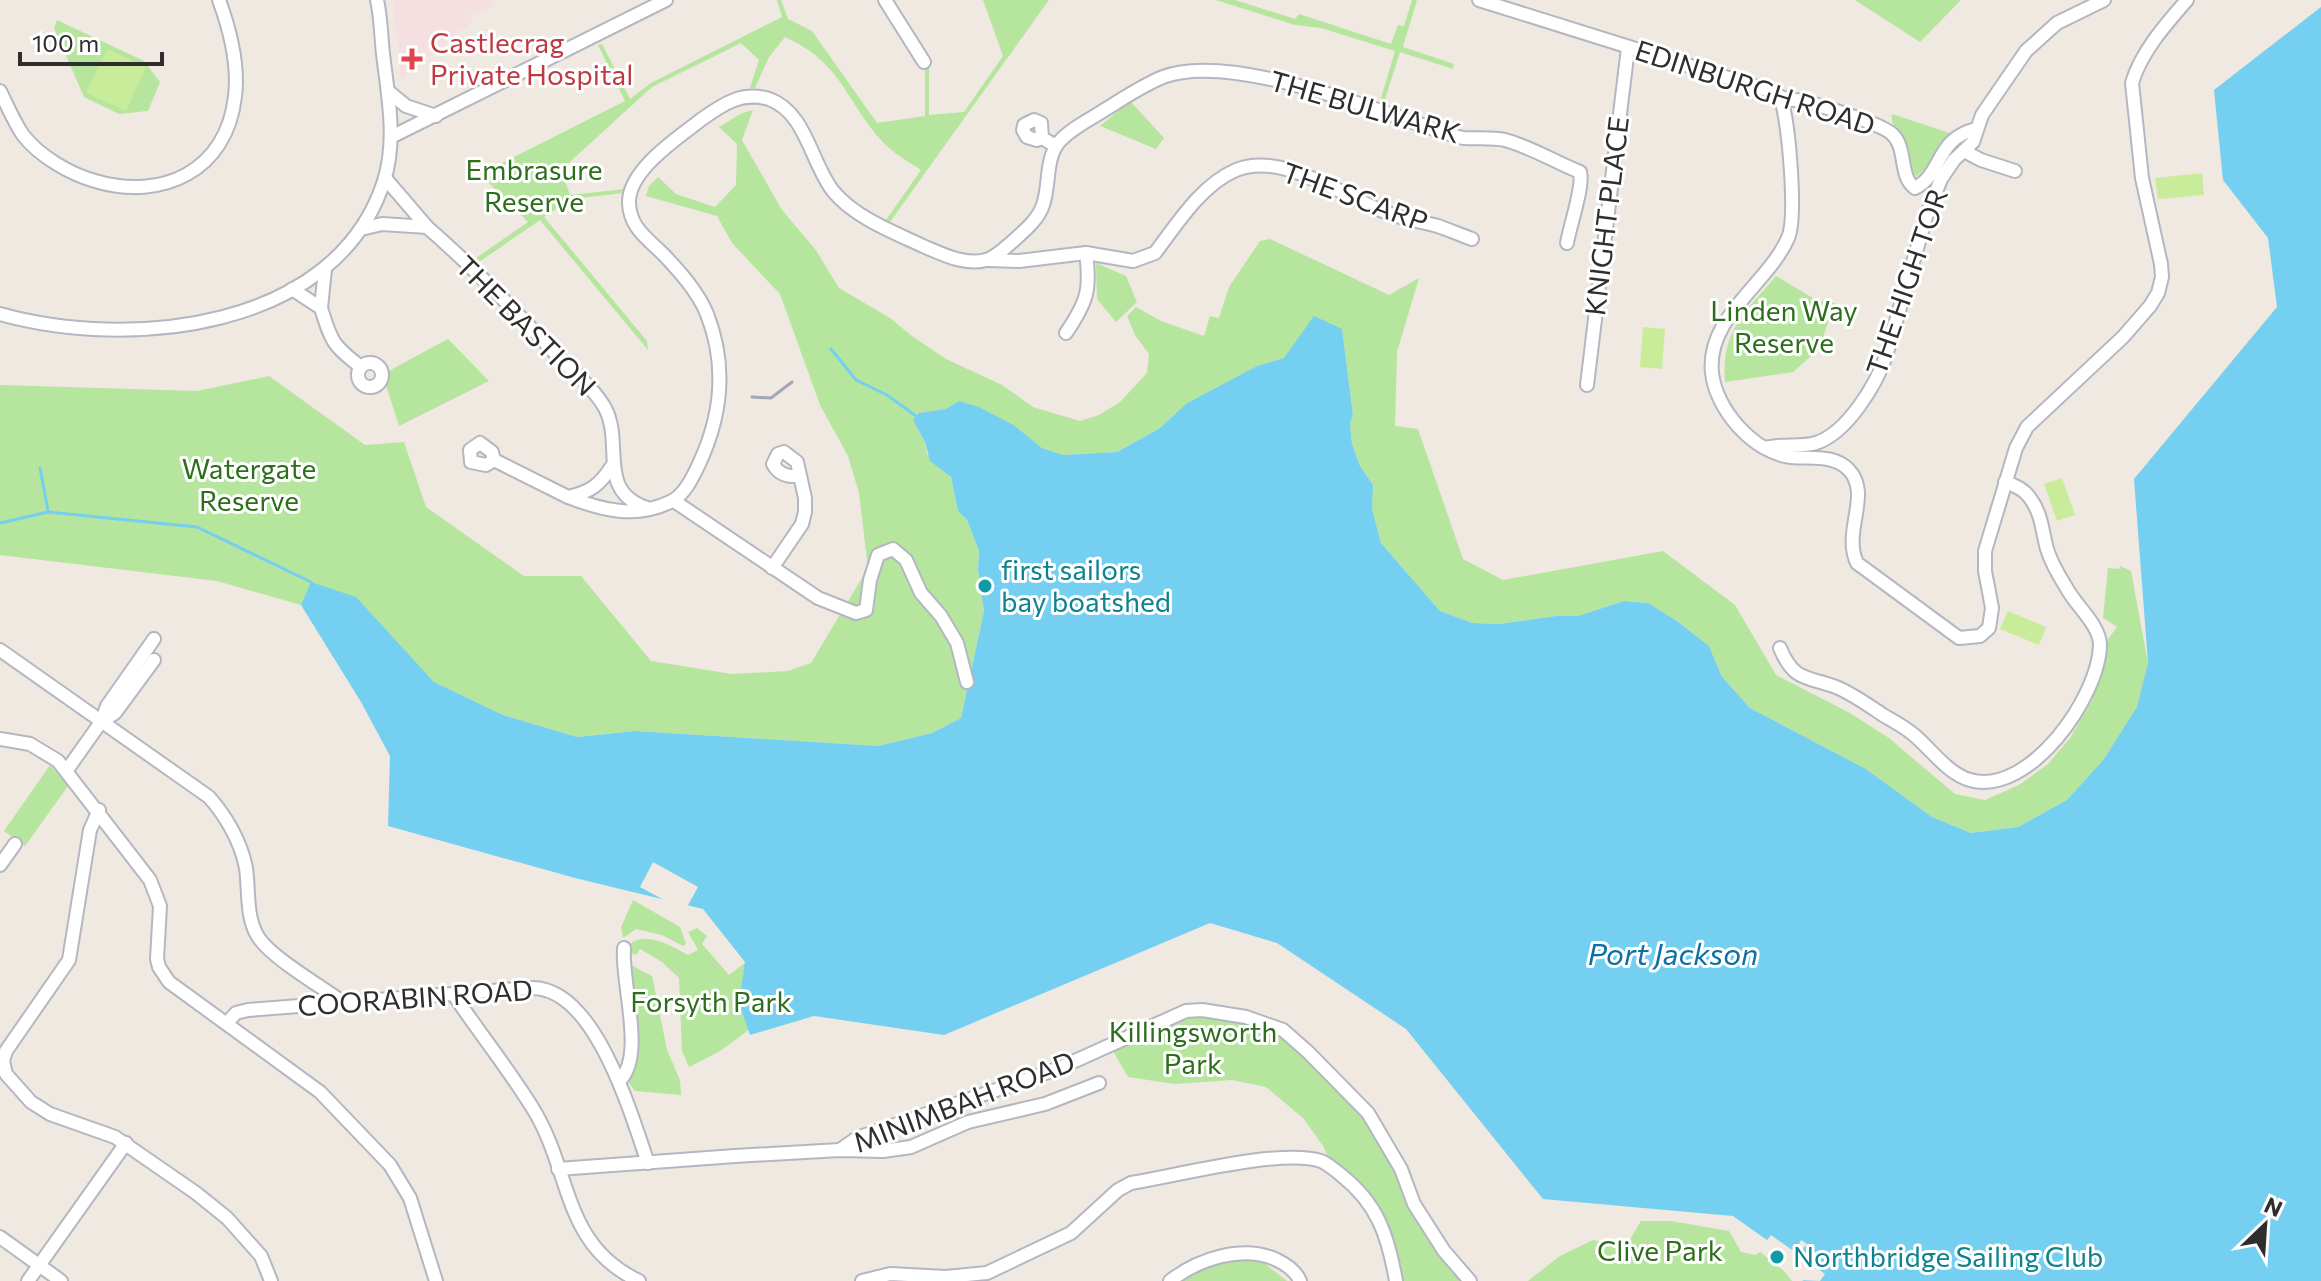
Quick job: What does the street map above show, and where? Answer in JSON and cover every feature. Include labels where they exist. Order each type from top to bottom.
[{"type":"street","points":[[0,91],[24,136],[67,170],[117,188],[160,187],[180,179],[205,160],[221,140],[236,95],[229,27],[219,0]]},
{"type":"street","points":[[0,314],[50,325],[145,329],[192,324],[226,317],[292,289],[325,269],[361,229],[377,201],[385,178],[391,137],[389,92],[377,0]]},
{"type":"street","points":[[391,137],[666,0]]},
{"type":"street","points":[[885,0],[924,62]]},
{"type":"street","name":"EDINBURGH ROAD","points":[[1479,0],[1773,92],[1781,100],[1805,102],[1884,128],[1899,142],[1907,179],[1915,188],[1925,181],[1956,136],[1976,129],[1982,115],[2026,51],[2057,23],[2104,0]]},
{"type":"street","points":[[1781,100],[1792,225],[1778,257],[1731,315],[1720,334],[1714,351],[1712,373],[1718,394],[1729,415],[1744,432],[1766,448],[1790,457],[1837,461],[1847,467],[1859,496],[1851,536],[1857,563],[1959,638],[1980,636],[1989,628],[1992,608],[1985,571],[1985,551],[2016,448],[2027,427],[2139,320],[2158,293],[2161,264],[2142,178],[2132,83],[2146,53],[2187,0]]},
{"type":"street","name":"KNIGHT PLACE","points":[[1587,385],[1628,48]]},
{"type":"street","name":"THE BULWARK","points":[[1056,146],[1064,137],[1129,94],[1165,76],[1196,71],[1242,74],[1288,82],[1461,138],[1504,140],[1580,172],[1582,182],[1567,243]]},
{"type":"street","points":[[389,92],[406,106],[436,116]]},
{"type":"street","points":[[494,460],[599,510],[625,513],[674,501],[697,470],[716,423],[721,390],[719,355],[701,300],[663,254],[640,234],[631,215],[629,197],[636,179],[649,162],[726,102],[746,96],[777,102],[790,112],[800,127],[834,192],[856,211],[943,255],[967,261],[988,260],[1037,218],[1043,205],[1056,146],[1042,138]]},
{"type":"street","name":"THE HIGH TOR","points":[[1766,448],[1817,443],[1834,434],[1879,377],[1926,217],[1941,179],[1973,142],[1976,129]]},
{"type":"street","points":[[1964,151],[2015,171]]},
{"type":"street","name":"THE SCARP","points":[[988,260],[1019,261],[1086,253],[1133,261],[1145,258],[1155,253],[1201,195],[1236,170],[1264,165],[1290,170],[1386,213],[1472,239]]},
{"type":"street","name":"THE BASTION","points":[[385,178],[427,227],[510,307],[602,403],[614,435],[612,466]]},
{"type":"street","points":[[361,229],[382,224],[427,227]]},
{"type":"street","points":[[1066,333],[1085,304],[1090,282],[1086,253]]},
{"type":"street","points":[[325,269],[321,308],[331,339],[339,351],[361,367]]},
{"type":"street","points":[[292,289],[321,308]]},
{"type":"street","points":[[568,497],[591,491],[612,466]]},
{"type":"street","points":[[612,466],[619,485],[628,496],[650,509]]},
{"type":"street","points":[[772,568],[802,524],[805,498],[799,475]]},
{"type":"street","points":[[1780,648],[1792,670],[1801,677],[1849,693],[1913,734],[1966,780],[1993,782],[2013,776],[2027,767],[2058,735],[2086,695],[2100,646],[2095,629],[2067,590],[2048,551],[2036,507],[2018,486],[2005,482]]},
{"type":"street","points":[[674,501],[818,598],[856,613],[866,610],[870,580],[878,555],[893,549],[906,560],[921,593],[941,616],[957,643],[967,682]]},
{"type":"street","points":[[67,770],[154,639]]},
{"type":"street","points":[[0,650],[209,797],[224,816],[242,853],[257,935],[272,951],[345,1004]]},
{"type":"street","points":[[101,722],[115,713],[154,660]]},
{"type":"street","points":[[0,739],[41,749],[67,770],[155,888],[161,916],[157,959],[163,975],[320,1092],[390,1165],[410,1198],[436,1281]]},
{"type":"street","points":[[99,810],[90,830],[69,960],[6,1051],[3,1061],[9,1079],[40,1109],[126,1143],[227,1218],[261,1256],[271,1281]]},
{"type":"street","points":[[0,865],[15,844]]},
{"type":"street","points":[[619,1081],[627,1074],[631,1051],[631,1024],[623,976],[624,948]]},
{"type":"street","name":"COORABIN ROAD","points":[[227,1023],[243,1010],[536,988],[553,991],[586,1024],[619,1081],[648,1163]]},
{"type":"street","points":[[454,995],[535,1113],[573,1212],[587,1238],[614,1267],[639,1281]]},
{"type":"street","name":"MINIMBAH ROAD","points":[[558,1169],[840,1150],[857,1138],[1057,1069],[1186,1011],[1202,1010],[1246,1017],[1283,1030],[1368,1113],[1401,1169],[1414,1204],[1444,1251],[1470,1281]]},
{"type":"street","points":[[840,1150],[883,1151],[911,1147],[968,1122],[1036,1107],[1099,1083]]},
{"type":"street","points":[[28,1281],[126,1143]]},
{"type":"street","points":[[862,1281],[890,1274],[946,1277],[987,1273],[1071,1233],[1118,1190],[1131,1183],[1289,1158],[1321,1161],[1363,1192],[1391,1250],[1396,1281]]},
{"type":"street","points":[[0,1237],[61,1281]]},
{"type":"street","points":[[1170,1281],[1195,1265],[1236,1254],[1273,1258],[1292,1270],[1300,1281]]},
{"type":"shaded area","name":"Castlecrag Private Hospital","points":[[393,0],[491,0],[495,7],[469,14],[473,22],[401,80]]},
{"type":"green space","name":"Embrasure Reserve","points":[[777,0],[781,0],[788,19],[812,31],[877,123],[925,116],[925,62],[929,62],[929,115],[964,112],[1003,56],[983,0],[1049,0],[890,222],[886,220],[921,170],[885,144],[831,70],[804,47],[785,37],[769,57],[755,88],[750,88],[759,60],[741,43],[652,87],[561,170],[570,195],[625,189],[624,193],[571,199],[544,217],[647,341],[648,350],[540,220],[479,262],[476,258],[528,222],[480,174],[625,101],[598,45],[602,44],[630,99],[651,83],[782,17]]},
{"type":"green space","points":[[1216,0],[1235,0],[1295,19],[1299,14],[1391,44],[1398,25],[1404,26],[1412,0],[1417,0],[1403,47],[1454,64],[1453,69],[1400,52],[1383,106],[1379,105],[1395,51]]},
{"type":"green space","points":[[1855,0],[1961,0],[1920,42]]},
{"type":"green space","points":[[57,20],[144,61],[160,82],[148,111],[119,114],[84,97],[54,28]]},
{"type":"green space","points":[[107,49],[146,67],[126,111],[86,93]]},
{"type":"green space","points":[[1130,101],[1164,138],[1156,149],[1100,126]]},
{"type":"green space","name":"Watergate Reserve","points":[[753,110],[742,140],[782,210],[815,249],[839,288],[890,318],[946,359],[1002,385],[1033,407],[1080,421],[1099,415],[1120,402],[1147,373],[1149,354],[1135,335],[1127,316],[1136,307],[1161,321],[1204,336],[1210,316],[1219,318],[1229,287],[1260,241],[1270,239],[1389,295],[1419,278],[1397,352],[1395,426],[1418,429],[1463,559],[1503,580],[1663,551],[1735,605],[1776,675],[1850,713],[1889,738],[1955,794],[1985,800],[2019,785],[2048,764],[2070,738],[2092,701],[2106,642],[2117,627],[2103,618],[2108,568],[2119,569],[2120,566],[2131,571],[2148,663],[2138,707],[2104,759],[2067,800],[2018,827],[1971,833],[1932,817],[1866,769],[1750,708],[1722,677],[1709,646],[1648,603],[1624,601],[1578,616],[1498,624],[1472,623],[1440,611],[1381,543],[1372,509],[1373,485],[1360,466],[1352,444],[1350,424],[1353,414],[1342,329],[1301,337],[1284,358],[1257,366],[1187,403],[1160,428],[1117,452],[1063,455],[1042,448],[1015,426],[946,409],[919,413],[913,420],[925,442],[927,454],[951,477],[958,511],[967,520],[979,551],[978,569],[984,611],[961,718],[932,733],[878,746],[635,731],[577,737],[503,715],[434,682],[356,598],[312,583],[301,605],[217,581],[0,555],[0,385],[197,391],[269,376],[365,445],[404,442],[426,507],[524,576],[581,576],[651,661],[732,674],[788,671],[811,663],[868,568],[859,493],[848,456],[820,405],[780,294],[732,243],[717,216],[646,196],[649,186],[658,177],[676,194],[715,207],[736,185],[737,144],[719,127]]},
{"type":"green space","points":[[1892,114],[1950,133],[1917,176],[1911,172],[1903,139],[1892,122]]},
{"type":"green space","points":[[2202,173],[2204,195],[2158,199],[2155,178]]},
{"type":"green space","points":[[1096,263],[1126,276],[1137,302],[1116,322],[1097,299]]},
{"type":"green space","name":"Linden Way Reserve","points":[[1776,276],[1818,301],[1835,303],[1819,349],[1793,372],[1725,382],[1731,335],[1745,312]]},
{"type":"green space","points":[[1643,327],[1665,329],[1662,369],[1640,367]]},
{"type":"green space","points":[[448,339],[489,381],[399,426],[384,379],[385,373]]},
{"type":"green space","points":[[2062,478],[2075,515],[2057,521],[2044,484]]},
{"type":"green space","points":[[2008,611],[2046,627],[2039,645],[2000,629]]},
{"type":"green space","points":[[50,765],[68,786],[25,846],[4,831]]},
{"type":"green space","points":[[633,900],[680,927],[686,944],[683,946],[662,935],[636,929],[623,938],[621,927]]},
{"type":"green space","name":"Forsyth Park","points":[[697,928],[707,936],[702,944],[729,975],[746,962],[750,1029],[720,1051],[689,1067],[682,1051],[679,978],[662,962],[640,949],[636,955],[630,953],[629,945],[651,939],[688,955],[698,950],[688,932]]},
{"type":"green space","points":[[631,965],[652,976],[667,1050],[680,1080],[681,1095],[635,1091],[629,1083],[636,1059],[636,1012],[627,968]]},
{"type":"green space","name":"Killingsworth Park","points":[[1186,1011],[1283,1030],[1386,1139],[1406,1197],[1469,1281],[1395,1281],[1380,1222],[1333,1168],[1323,1146],[1303,1118],[1266,1087],[1232,1080],[1175,1084],[1128,1077],[1113,1051],[1139,1031]]},
{"type":"green space","name":"Clive Park","points":[[1641,1221],[1671,1221],[1729,1231],[1741,1252],[1755,1255],[1760,1252],[1792,1281],[1528,1281],[1560,1256],[1593,1240],[1626,1246]]},
{"type":"green space","points":[[1238,1257],[1264,1263],[1287,1281],[1169,1281],[1190,1267]]},
{"type":"water","name":"Port Jackson","points":[[2321,7],[2321,1281],[1803,1281],[1794,1259],[1733,1216],[1543,1199],[1406,1029],[1277,943],[1210,923],[944,1035],[814,1016],[750,1035],[739,1003],[745,962],[703,909],[575,878],[388,826],[390,756],[361,702],[301,605],[311,582],[356,597],[434,682],[503,715],[577,737],[635,731],[878,746],[932,733],[961,718],[984,611],[978,569],[979,551],[967,520],[958,511],[951,477],[930,461],[925,442],[913,420],[919,413],[946,409],[959,401],[979,407],[1015,426],[1042,448],[1063,455],[1117,452],[1160,428],[1187,403],[1257,366],[1284,358],[1314,316],[1342,329],[1353,414],[1350,424],[1352,444],[1360,466],[1373,485],[1372,509],[1381,543],[1440,611],[1472,623],[1498,624],[1578,616],[1624,601],[1648,603],[1709,646],[1722,677],[1750,708],[1866,769],[1932,817],[1971,833],[2018,827],[2067,800],[2104,759],[2137,707],[2148,663],[2134,479],[2277,307],[2268,238],[2223,180],[2214,90]]},
{"type":"pier","points":[[653,862],[698,887],[686,909],[640,887]]},
{"type":"pier","points":[[1771,1235],[1795,1252],[1801,1240],[1807,1244],[1798,1254],[1825,1274],[1820,1281],[1798,1280],[1791,1261],[1765,1243]]},
{"type":"waterway","points":[[831,349],[856,380],[887,395],[916,416]]},
{"type":"waterway","points":[[40,468],[48,511]]},
{"type":"waterway","points":[[0,523],[48,512],[197,527],[311,582]]},
{"type":"railway","points":[[752,397],[771,398],[792,382]]},
{"type":"place","name":"Castlecrag Private Hospital","points":[[412,59]]},
{"type":"place","name":"first sailors bay boatshed","points":[[985,586]]},
{"type":"place","name":"Northbridge Sailing Club","points":[[1777,1257]]}]
